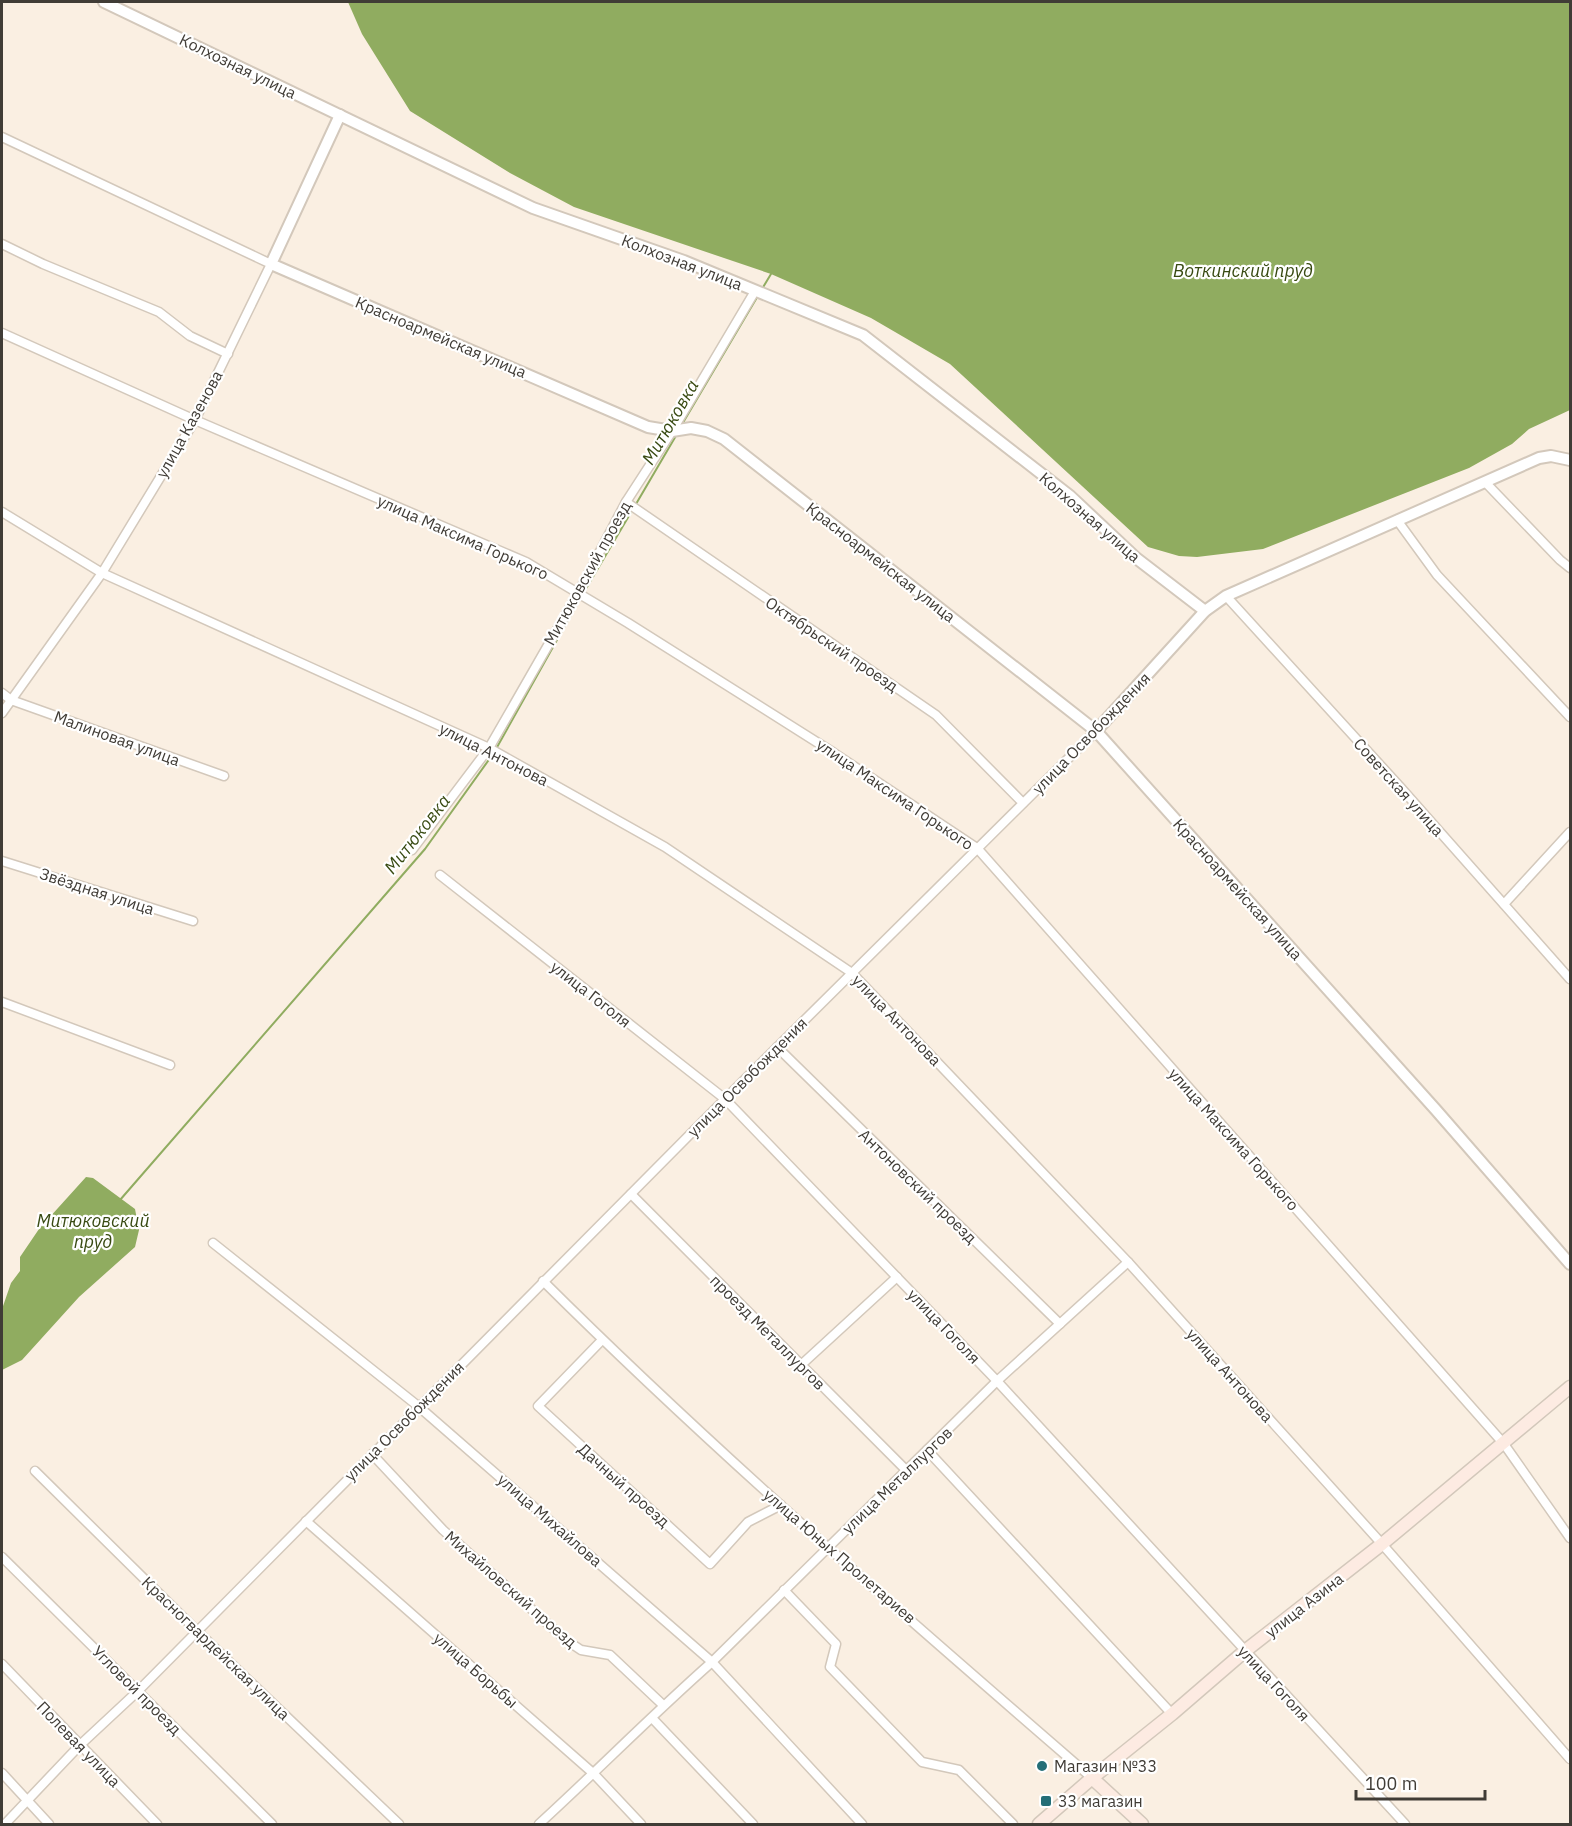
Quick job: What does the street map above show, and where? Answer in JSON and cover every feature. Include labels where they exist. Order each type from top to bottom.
[{"type":"main road","name":"улица Азина","points":[[1040,1824],[1245,1651],[1382,1544],[1570,1387]]},
{"type":"main road","name":"улица Юных Пролетариев","points":[[1092,1778],[1142,1824]]},
{"type":"street","name":"Колхозная улица","points":[[106,2],[533,208],[684,261],[863,335],[1070,496],[1136,558],[1205,611]]},
{"type":"street","name":"улица Казенова","points":[[2,713],[102,573],[195,420],[340,115]]},
{"type":"street","name":"Красноармейская улица","points":[[2,137],[271,264],[648,427],[672,431],[691,428],[706,430],[724,439],[1096,731],[1436,1110],[1570,1264]]},
{"type":"street","points":[[2,244],[43,264],[159,312],[190,336],[228,354]]},
{"type":"street","name":"Митюковский проезд","points":[[412,850],[489,748],[578,593],[626,502],[672,431],[755,291]]},
{"type":"street","name":"улица Максима Горького","points":[[2,333],[195,420],[526,562],[834,753],[977,848],[1504,1444],[1570,1538]]},
{"type":"street","name":"улица Освобождения","points":[[5,1824],[80,1745],[138,1691],[418,1406],[1096,731],[1205,611],[1227,596],[1539,458],[1551,456],[1570,460]]},
{"type":"street","points":[[1485,482],[1570,568]]},
{"type":"street","name":"Октябрьский проезд","points":[[626,502],[936,715],[1023,803]]},
{"type":"street","name":"улица Антонова","points":[[2,512],[102,573],[489,748],[665,847],[852,973],[1128,1262],[1382,1544],[1570,1759]]},
{"type":"street","points":[[1397,520],[1437,575],[1570,717]]},
{"type":"street","name":"Советская улица","points":[[1227,596],[1570,979]]},
{"type":"street","name":"Малиновая улица","points":[[2,693],[11,700],[224,776]]},
{"type":"street","points":[[1504,904],[1570,832]]},
{"type":"street","name":"Звёздная улица","points":[[2,861],[193,921]]},
{"type":"street","name":"улица Гоголя","points":[[440,875],[725,1099],[997,1381],[1405,1824]]},
{"type":"street","points":[[2,1002],[170,1065]]},
{"type":"street","name":"Антоновский проезд","points":[[777,1047],[1060,1324]]},
{"type":"street","name":"проезд Металлургов","points":[[631,1194],[906,1470]]},
{"type":"street","name":"улица Михайлова","points":[[213,1243],[418,1406],[712,1662],[862,1824]]},
{"type":"street","name":"улица Металлургов","points":[[539,1824],[594,1774],[663,1705],[712,1662],[997,1381],[1128,1262]]},
{"type":"street","points":[[801,1365],[897,1277]]},
{"type":"street","name":"улица Юных Пролетариев","points":[[543,1281],[602,1340],[781,1505],[1092,1778]]},
{"type":"street","name":"Дачный проезд","points":[[602,1340],[538,1406],[710,1564],[748,1522],[781,1505]]},
{"type":"street","points":[[927,1450],[1172,1714]]},
{"type":"street","name":"Михайловский проезд","points":[[372,1454],[443,1530],[566,1640],[581,1650],[610,1655],[663,1705]]},
{"type":"street","name":"Красногвардейская улица","points":[[35,1471],[197,1631],[399,1824]]},
{"type":"street","name":"улица Борьбы","points":[[306,1521],[594,1774],[641,1824]]},
{"type":"street","name":"Угловой проезд","points":[[2,1557],[273,1824]]},
{"type":"street","points":[[784,1590],[836,1644],[830,1667],[922,1762],[959,1770],[1013,1824]]},
{"type":"street","name":"Полевая улица","points":[[2,1664],[157,1824]]},
{"type":"street","points":[[652,1718],[753,1824]]},
{"type":"street","points":[[2,1773],[49,1824]]},
{"type":"water","name":"Воткинский пруд","points":[[348,2],[1570,2],[1570,410],[1529,429],[1512,444],[1469,468],[1263,549],[1197,557],[1179,556],[1148,547],[950,364],[871,318],[771,274],[574,207],[510,173],[410,111],[362,34]]},
{"type":"water","name":"Митюковский пруд","points":[[86,1177],[93,1178],[135,1209],[139,1230],[135,1247],[79,1297],[22,1360],[2,1370],[2,1309],[11,1283],[20,1271],[20,1257],[39,1229]]},
{"type":"waterway","name":"Митюковка","points":[[762,289],[771,274]]},
{"type":"waterway","name":"Митюковка","points":[[681,426],[759,294]]},
{"type":"waterway","name":"Митюковка","points":[[636,504],[677,434]]},
{"type":"waterway","name":"Митюковка","points":[[584,592],[633,509]]},
{"type":"waterway","name":"Митюковка","points":[[496,749],[581,597]]},
{"type":"waterway","name":"Митюковка","points":[[120,1200],[425,849],[493,754]]},
{"type":"place","name":"Магазин №33","points":[[1042,1766]]},
{"type":"place","name":"33 магазин","points":[[1046,1801]]}]
